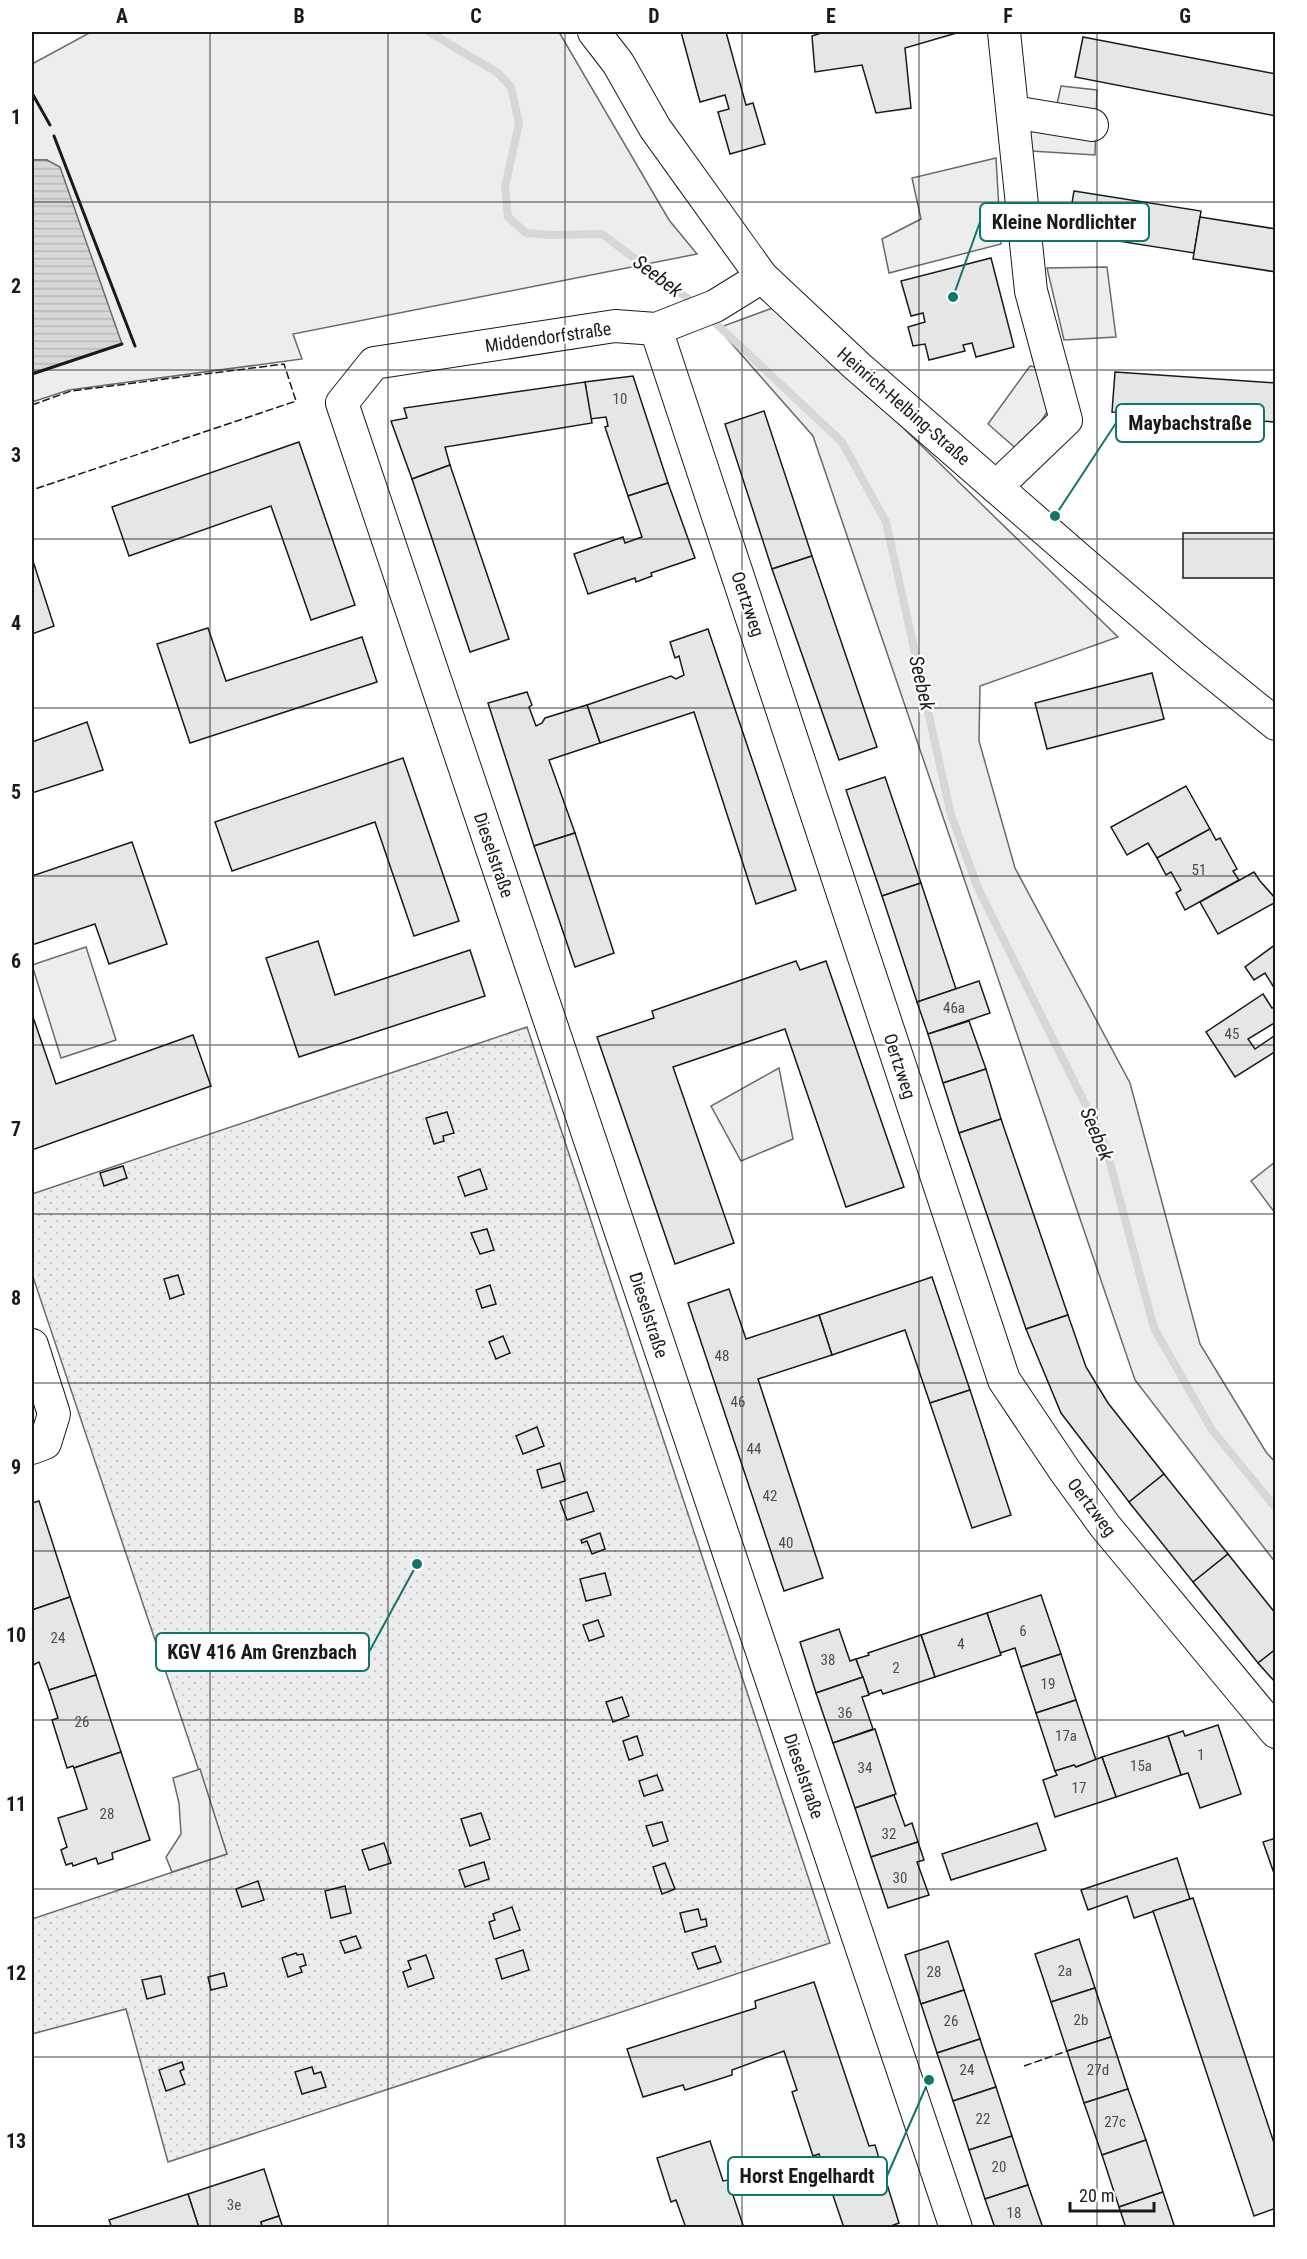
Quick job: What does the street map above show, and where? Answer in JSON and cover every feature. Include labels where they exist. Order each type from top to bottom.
[{"type":"street","name":"Heinrich-Helbing-Straße","points":[[594,32],[618,63],[655,128],[762,277],[857,366],[1192,656],[1275,724]]},
{"type":"street","points":[[996,487],[1066,420],[1031,291],[1004,32]]},
{"type":"street","points":[[1013,112],[1092,125]]},
{"type":"street","name":"Middendorfstraße","points":[[342,403],[374,363],[615,326],[656,329],[715,306],[762,277]]},
{"type":"street","name":"Oertzweg","points":[[656,329],[1004,1380],[1105,1526],[1275,1732]]},
{"type":"street","name":"Dieselstraße","points":[[342,403],[956,2228]]},
{"type":"street","points":[[32,1345],[54,1414],[38,1445]]},
{"type":"shaded area","points":[[91,32],[559,32],[669,220],[697,254],[293,334],[302,359],[69,390],[32,402],[32,374],[122,344],[47,160],[32,160],[32,64]]},
{"type":"shaded area","points":[[1061,86],[1097,90],[1095,155],[1031,151],[1026,103],[1057,104]]},
{"type":"shaded area","points":[[996,158],[1001,244],[889,273],[882,239],[921,219],[912,178]]},
{"type":"shaded area","points":[[32,160],[47,160],[60,167],[122,344],[32,374]]},
{"type":"shaded area","points":[[1107,267],[1116,337],[1064,340],[1047,268]]},
{"type":"shaded area","points":[[778,306],[1118,637],[980,686],[979,741],[1015,868],[1130,1083],[1200,1344],[1266,1452],[1275,1462],[1275,1562],[1135,1380],[813,436],[718,328]]},
{"type":"shaded area","points":[[1030,366],[1045,369],[1047,412],[1021,453],[988,424]]},
{"type":"shaded area","points":[[86,947],[116,1040],[61,1058],[32,965]]},
{"type":"shaded area","points":[[527,1027],[830,1943],[168,2162],[126,2009],[32,2034],[32,1919],[227,1854],[32,1274],[32,1194]]},
{"type":"shaded area","points":[[779,1068],[793,1139],[741,1161],[711,1106]]},
{"type":"shaded area","points":[[1275,1162],[1275,1213],[1251,1181]]},
{"type":"shaded area","points":[[200,1769],[227,1854],[172,1872],[166,1857],[181,1834],[179,1803],[173,1778]]},
{"type":"building","points":[[681,32],[726,32],[746,105],[753,103],[765,144],[730,154],[718,112],[729,109],[725,95],[700,102]]},
{"type":"building","points":[[824,32],[960,32],[905,48],[911,108],[876,113],[862,65],[815,72],[812,36]]},
{"type":"building","points":[[1083,37],[1276,74],[1276,116],[1075,77]]},
{"type":"building","points":[[1074,191],[1201,211],[1194,253],[1067,233]]},
{"type":"building","points":[[1200,217],[1276,229],[1276,272],[1193,259]]},
{"type":"building","points":[[991,258],[1014,347],[976,357],[972,343],[963,345],[965,351],[929,360],[925,344],[913,346],[908,327],[925,322],[923,313],[911,316],[901,281]]},
{"type":"building","points":[[1115,372],[1276,383],[1276,422],[1112,412]]},
{"type":"building","points":[[633,376],[668,483],[628,496],[605,427],[608,426],[606,417],[590,419],[585,382]]},
{"type":"building","points":[[585,382],[592,423],[445,447],[450,465],[412,479],[391,421],[407,418],[404,408]]},
{"type":"building","points":[[764,411],[812,556],[772,569],[725,424]]},
{"type":"building","points":[[299,442],[355,605],[311,620],[271,506],[129,556],[112,507]]},
{"type":"building","points":[[450,465],[509,639],[470,652],[412,479]]},
{"type":"building","points":[[668,483],[695,558],[651,573],[652,576],[636,582],[635,578],[588,594],[574,554],[623,537],[625,543],[642,537],[628,496]]},
{"type":"building","points":[[1183,533],[1276,533],[1276,578],[1183,578]]},
{"type":"building","points":[[812,556],[877,747],[839,760],[772,569]]},
{"type":"building","points":[[32,558],[54,626],[32,634]]},
{"type":"building","points":[[208,628],[226,681],[362,637],[377,682],[190,743],[157,644]]},
{"type":"building","points":[[708,629],[796,890],[756,904],[694,712],[600,743],[587,705],[671,676],[676,679],[684,675],[679,656],[675,658],[670,642]]},
{"type":"building","points":[[1152,673],[1164,719],[1047,749],[1035,703]]},
{"type":"building","points":[[527,692],[532,705],[529,707],[536,726],[545,718],[587,705],[600,743],[549,760],[575,833],[534,846],[488,703]]},
{"type":"building","points":[[87,722],[103,770],[32,793],[32,742]]},
{"type":"building","points":[[403,758],[459,921],[414,936],[375,822],[232,871],[215,822]]},
{"type":"building","points":[[885,777],[921,883],[882,896],[846,790]]},
{"type":"building","points":[[1186,786],[1210,829],[1157,858],[1148,843],[1127,855],[1111,827]]},
{"type":"building","points":[[1210,829],[1216,840],[1220,838],[1237,869],[1233,871],[1239,880],[1185,910],[1176,893],[1181,890],[1171,872],[1166,875],[1157,858]]},
{"type":"building","points":[[575,833],[614,953],[575,967],[534,846]]},
{"type":"building","points":[[132,842],[167,944],[109,964],[95,924],[32,945],[32,876]]},
{"type":"building","points":[[1254,872],[1276,902],[1218,934],[1200,902]]},
{"type":"building","points":[[921,883],[956,989],[917,1002],[882,896]]},
{"type":"building","points":[[318,941],[335,995],[470,950],[485,996],[299,1057],[266,958]]},
{"type":"building","points":[[1276,944],[1276,985],[1273,986],[1265,973],[1254,980],[1245,967]]},
{"type":"building","points":[[796,961],[800,970],[826,961],[904,1187],[846,1207],[785,1029],[673,1067],[734,1243],[675,1264],[597,1037],[654,1018],[652,1011]]},
{"type":"building","points":[[979,981],[990,1013],[928,1034],[917,1002]]},
{"type":"building","points":[[1263,994],[1272,1008],[1276,1006],[1276,1022],[1248,1039],[1255,1049],[1274,1036],[1276,1051],[1235,1077],[1206,1032]]},
{"type":"building","points":[[32,1014],[56,1084],[193,1035],[211,1086],[32,1150]]},
{"type":"building","points":[[969,1021],[986,1069],[943,1083],[928,1034]]},
{"type":"building","points":[[986,1069],[1001,1119],[959,1133],[943,1083]]},
{"type":"building","points":[[447,1112],[454,1133],[443,1136],[444,1141],[434,1144],[426,1118]]},
{"type":"building","points":[[1001,1119],[1068,1315],[1026,1329],[959,1133]]},
{"type":"building","points":[[123,1166],[127,1178],[104,1186],[100,1173]]},
{"type":"building","points":[[480,1169],[487,1189],[465,1196],[458,1177]]},
{"type":"building","points":[[487,1229],[494,1250],[480,1254],[471,1233]]},
{"type":"building","points":[[178,1275],[184,1294],[170,1299],[164,1279]]},
{"type":"building","points":[[932,1277],[970,1390],[930,1403],[905,1330],[832,1355],[819,1315]]},
{"type":"building","points":[[490,1285],[496,1304],[482,1308],[476,1290]]},
{"type":"building","points":[[729,1289],[746,1339],[819,1315],[832,1355],[758,1379],[823,1578],[784,1591],[688,1303]]},
{"type":"building","points":[[1068,1315],[1086,1367],[1108,1403],[1164,1474],[1129,1502],[1061,1413],[1026,1329]]},
{"type":"building","points":[[503,1336],[510,1353],[496,1359],[489,1342]]},
{"type":"building","points":[[970,1390],[1011,1515],[972,1528],[930,1403]]},
{"type":"building","points":[[537,1427],[544,1446],[523,1454],[516,1436]]},
{"type":"building","points":[[560,1463],[565,1481],[542,1488],[537,1470]]},
{"type":"building","points":[[1164,1474],[1228,1554],[1193,1582],[1129,1502]]},
{"type":"building","points":[[587,1492],[594,1511],[567,1520],[560,1501]]},
{"type":"building","points":[[39,1501],[70,1597],[32,1610],[32,1503]]},
{"type":"building","points":[[600,1533],[605,1549],[592,1554],[587,1541],[582,1543],[581,1540]]},
{"type":"building","points":[[1228,1554],[1276,1614],[1276,1649],[1258,1663],[1193,1582]]},
{"type":"building","points":[[605,1573],[611,1595],[586,1601],[580,1579]]},
{"type":"building","points":[[1041,1595],[1061,1654],[1021,1667],[1015,1648],[1000,1653],[987,1613]]},
{"type":"building","points":[[70,1597],[96,1675],[49,1690],[39,1662],[33,1665],[32,1610]]},
{"type":"building","points":[[987,1613],[1001,1655],[935,1677],[921,1635]]},
{"type":"building","points":[[598,1620],[604,1636],[589,1641],[583,1625]]},
{"type":"building","points":[[839,1629],[850,1661],[856,1659],[863,1677],[816,1693],[800,1642]]},
{"type":"building","points":[[921,1635],[935,1677],[883,1694],[881,1690],[869,1694],[856,1659]]},
{"type":"building","points":[[1276,1649],[1276,1683],[1258,1663]]},
{"type":"building","points":[[1061,1654],[1076,1700],[1036,1713],[1021,1667]]},
{"type":"building","points":[[96,1675],[121,1752],[74,1768],[73,1766],[67,1768],[52,1720],[58,1718],[49,1690]]},
{"type":"building","points":[[863,1677],[869,1695],[862,1697],[873,1729],[833,1743],[816,1693]]},
{"type":"building","points":[[622,1697],[629,1716],[613,1722],[606,1702]]},
{"type":"building","points":[[1076,1700],[1096,1760],[1055,1771],[1036,1713]]},
{"type":"building","points":[[1218,1725],[1241,1794],[1200,1808],[1188,1773],[1181,1775],[1168,1736],[1183,1731],[1185,1736]]},
{"type":"building","points":[[875,1729],[896,1794],[855,1808],[833,1743]]},
{"type":"building","points":[[637,1736],[643,1755],[629,1760],[623,1741]]},
{"type":"building","points":[[1168,1736],[1181,1775],[1116,1797],[1102,1757]]},
{"type":"building","points":[[121,1752],[150,1840],[112,1853],[113,1859],[98,1864],[96,1858],[73,1866],[72,1863],[66,1865],[61,1850],[67,1847],[58,1818],[87,1809],[74,1768]]},
{"type":"building","points":[[1102,1757],[1116,1797],[1055,1817],[1043,1780],[1057,1775],[1055,1771],[1074,1765],[1076,1767]]},
{"type":"building","points":[[657,1775],[663,1790],[644,1796],[639,1781]]},
{"type":"building","points":[[894,1795],[905,1826],[912,1823],[918,1842],[871,1857],[855,1808]]},
{"type":"building","points":[[481,1813],[490,1839],[470,1846],[461,1819]]},
{"type":"building","points":[[662,1822],[668,1841],[653,1846],[646,1826]]},
{"type":"building","points":[[1037,1823],[1046,1850],[951,1880],[942,1854]]},
{"type":"building","points":[[1276,1838],[1276,1879],[1263,1842]]},
{"type":"building","points":[[918,1842],[924,1860],[917,1862],[929,1895],[888,1908],[871,1857]]},
{"type":"building","points":[[384,1843],[391,1863],[369,1870],[362,1850]]},
{"type":"building","points":[[1177,1858],[1190,1899],[1134,1918],[1127,1896],[1088,1910],[1081,1890]]},
{"type":"building","points":[[484,1862],[489,1879],[465,1887],[459,1870]]},
{"type":"building","points":[[665,1863],[675,1889],[662,1894],[653,1867]]},
{"type":"building","points":[[258,1881],[264,1900],[242,1907],[236,1889]]},
{"type":"building","points":[[345,1886],[351,1913],[331,1918],[325,1891]]},
{"type":"building","points":[[1193,1898],[1276,2149],[1276,2208],[1254,2216],[1153,1911]]},
{"type":"building","points":[[512,1907],[520,1930],[494,1939],[489,1922],[495,1920],[493,1914]]},
{"type":"building","points":[[698,1909],[701,1920],[706,1919],[707,1926],[685,1932],[680,1913]]},
{"type":"building","points":[[356,1936],[361,1948],[345,1953],[340,1941]]},
{"type":"building","points":[[1079,1939],[1095,1988],[1051,2002],[1035,1954]]},
{"type":"building","points":[[948,1941],[964,1990],[921,2004],[905,1955]]},
{"type":"building","points":[[715,1946],[721,1962],[698,1969],[692,1953]]},
{"type":"building","points":[[523,1950],[529,1970],[502,1979],[496,1959]]},
{"type":"building","points":[[296,1953],[297,1955],[303,1954],[306,1965],[300,1967],[302,1972],[288,1977],[282,1958]]},
{"type":"building","points":[[426,1955],[434,1978],[408,1987],[403,1972],[411,1969],[408,1961]]},
{"type":"building","points":[[224,1973],[227,1986],[211,1990],[208,1977]]},
{"type":"building","points":[[161,1976],[165,1994],[147,1999],[142,1980]]},
{"type":"building","points":[[814,1982],[869,2146],[875,2145],[899,2223],[886,2228],[844,2228],[819,2154],[813,2156],[792,2092],[797,2090],[784,2051],[732,2070],[732,2075],[685,2090],[683,2085],[643,2097],[627,2049],[756,2008],[755,2001]]},
{"type":"building","points":[[1095,1988],[1111,2037],[1067,2051],[1051,2002]]},
{"type":"building","points":[[964,1990],[980,2039],[937,2053],[921,2004]]},
{"type":"building","points":[[1111,2037],[1128,2089],[1084,2103],[1067,2051]]},
{"type":"building","points":[[980,2039],[996,2087],[953,2101],[937,2053]]},
{"type":"building","points":[[182,2062],[184,2069],[180,2071],[185,2084],[166,2091],[159,2070]]},
{"type":"building","points":[[312,2067],[314,2074],[321,2072],[326,2087],[302,2094],[295,2072]]},
{"type":"building","points":[[996,2087],[1012,2136],[969,2150],[953,2101]]},
{"type":"building","points":[[1128,2089],[1146,2140],[1102,2155],[1084,2103]]},
{"type":"building","points":[[1012,2136],[1028,2185],[985,2199],[969,2150]]},
{"type":"building","points":[[1146,2140],[1163,2192],[1119,2207],[1102,2155]]},
{"type":"building","points":[[710,2141],[723,2181],[728,2180],[744,2228],[686,2228],[676,2200],[671,2202],[657,2158]]},
{"type":"building","points":[[264,2169],[279,2216],[261,2222],[262,2226],[259,2228],[199,2228],[188,2194]]},
{"type":"building","points":[[1028,2185],[1043,2228],[995,2228],[985,2199]]},
{"type":"building","points":[[1163,2192],[1175,2228],[1126,2228],[1119,2207]]},
{"type":"building","points":[[188,2194],[199,2228],[112,2228],[109,2220]]},
{"type":"building","points":[[279,2216],[283,2228],[259,2228],[262,2226],[261,2222]]},
{"type":"waterway","name":"Seebek","points":[[429,32],[498,73],[511,87],[519,123],[505,187],[508,217],[526,233],[602,234],[698,306]]},
{"type":"waterway","name":"Seebek","points":[[707,315],[842,442],[886,522],[951,815],[978,888],[1105,1144],[1154,1328],[1212,1430],[1276,1508]]},
{"type":"fence","points":[[32,405],[71,391],[284,364],[296,401],[32,490]]},
{"type":"fence","points":[[1024,2066],[1067,2051]]},
{"type":"wall","points":[[32,93],[50,125]]},
{"type":"wall","points":[[54,136],[135,346]]},
{"type":"wall","points":[[32,374],[122,344]]},
{"type":"place","name":"Kleine Nordlichter","points":[[953,297]]},
{"type":"place","name":"Maybachstraße","points":[[1055,516]]},
{"type":"place","name":"KGV 416 Am Grenzbach","points":[[417,1564]]},
{"type":"place","name":"Horst Engelhardt","points":[[929,2080]]}]
